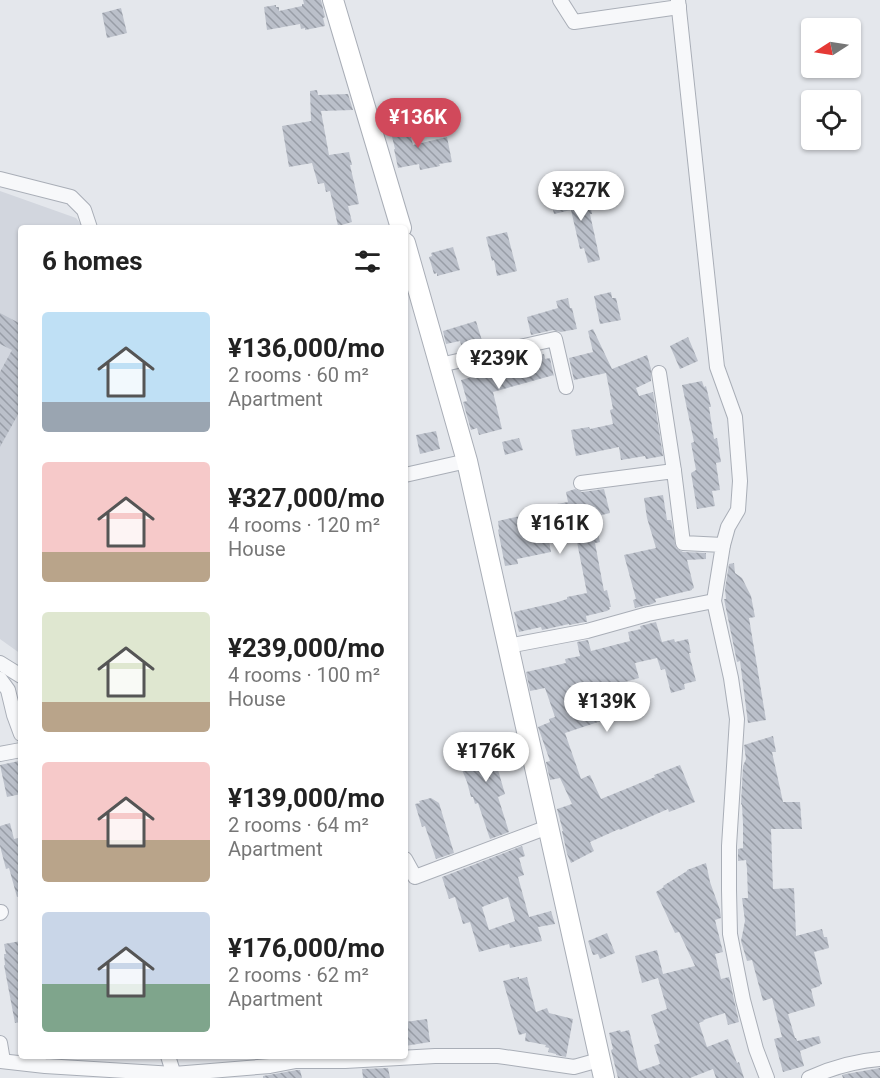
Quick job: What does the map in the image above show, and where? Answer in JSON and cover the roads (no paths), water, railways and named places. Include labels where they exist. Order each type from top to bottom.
[{"type":"street","points":[[333,0],[399,225]]},
{"type":"street","points":[[560,0],[574,22],[678,4],[717,367],[735,417],[740,481],[738,510],[728,526],[714,601],[731,678],[737,719],[729,846],[730,934],[743,1000],[756,1049],[767,1078]]},
{"type":"street","points":[[0,179],[71,197],[84,210],[89,225]]},
{"type":"street","points":[[408,253],[467,461],[602,1069],[498,1056],[408,1058]]},
{"type":"street","points":[[440,365],[555,339],[566,387]]},
{"type":"street","points":[[659,373],[683,543],[723,545]]},
{"type":"street","points":[[408,474],[467,461]]},
{"type":"street","points":[[581,483],[674,471]]},
{"type":"street","points":[[508,646],[587,631],[648,614],[714,601]]},
{"type":"street","points":[[0,663],[18,674]]},
{"type":"street","points":[[0,679],[8,690],[18,726]]},
{"type":"street","points":[[0,754],[18,751]]},
{"type":"street","points":[[408,864],[415,877],[548,827]]},
{"type":"street","points":[[0,1043],[1,1061],[174,1076],[270,1066],[295,1059],[345,1061],[381,1059]]},
{"type":"street","points":[[169,1059],[174,1076]]},
{"type":"street","points":[[809,1078],[824,1071],[864,1060],[880,1059]]}]
